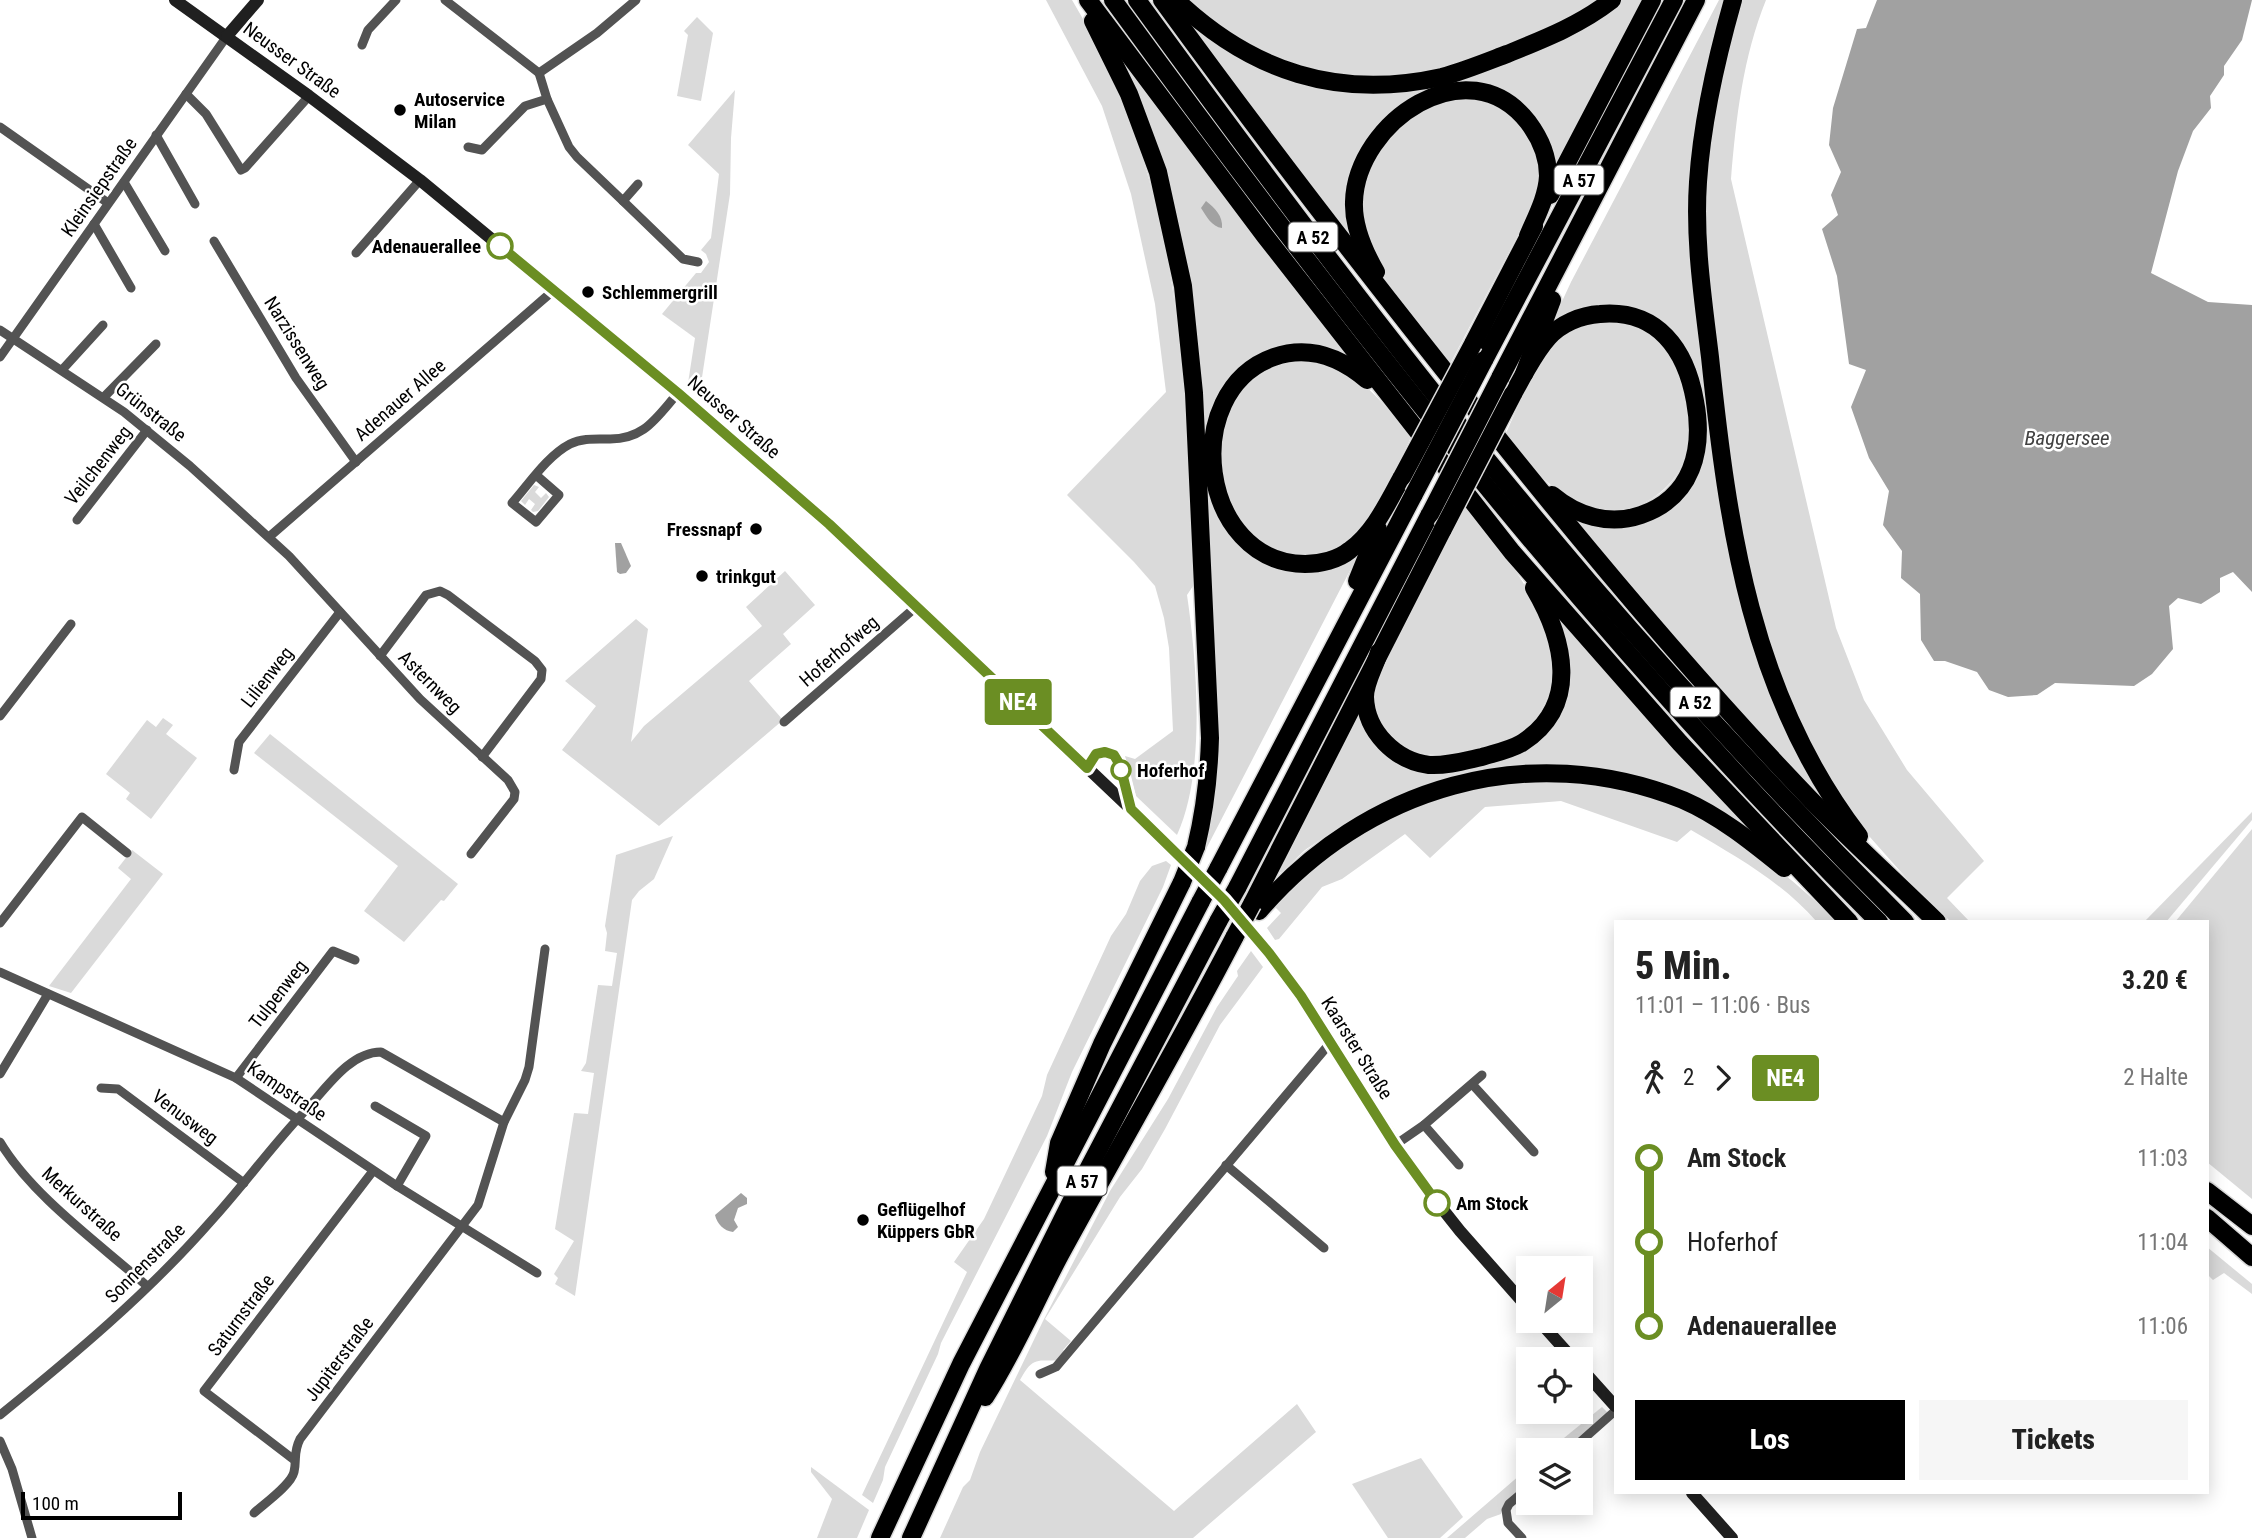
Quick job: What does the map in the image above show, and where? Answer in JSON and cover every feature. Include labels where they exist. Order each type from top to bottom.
[{"type":"highway","points":[[1050,1189],[1064,1131],[1102,1044],[1182,882],[1196,846],[1209,776],[1210,738],[1194,393],[1184,286],[1166,204],[1145,136],[1119,71],[1082,0]]},
{"type":"highway","points":[[1088,0],[1400,411],[1512,552],[1680,743],[1847,920]]},
{"type":"highway","name":"A 52","points":[[1114,0],[1331,291],[1483,484],[1577,597],[1695,730],[1877,920]]},
{"type":"highway","name":"A 52","points":[[1137,0],[1311,234],[1496,470],[1588,581],[1716,725],[1826,843],[1903,920]]},
{"type":"highway","points":[[1162,0],[1312,202],[1600,564],[1720,702],[1838,827],[1935,920]]},
{"type":"highway","points":[[1176,0],[1219,37],[1264,63],[1319,79],[1386,85],[1416,82],[1470,68],[1575,25],[1612,0]]},
{"type":"highway","points":[[1400,411],[1365,378],[1335,358],[1310,352],[1284,354],[1253,367],[1227,396],[1214,438],[1214,479],[1226,514],[1245,540],[1259,551],[1295,564],[1331,560],[1348,552],[1371,529],[1473,344],[1652,0]]},
{"type":"highway","name":"A 57","points":[[881,1536],[961,1364],[1050,1189],[1674,0]]},
{"type":"highway","name":"A 57","points":[[914,1532],[952,1446],[1072,1200],[1237,888],[1696,0]]},
{"type":"highway","points":[[1732,0],[1716,59],[1705,118],[1698,184],[1699,256],[1716,416],[1745,589],[1763,655],[1802,746],[1849,823],[1902,887]]},
{"type":"highway","points":[[1400,315],[1360,239],[1354,202],[1357,182],[1371,147],[1383,132],[1418,103],[1445,92],[1477,92],[1494,97],[1524,117],[1543,147],[1548,176],[1545,192],[1528,236]]},
{"type":"highway","points":[[1524,374],[1582,221]]},
{"type":"highway","points":[[952,1446],[1001,1372],[1059,1257],[1196,1010],[1244,939],[1256,907],[1379,652],[1524,374],[1548,338],[1575,320],[1609,313],[1651,325],[1666,337],[1685,361],[1691,378],[1699,430],[1695,460],[1681,486],[1659,506],[1639,516],[1603,519],[1579,512],[1557,499],[1525,472]]},
{"type":"highway","points":[[1325,662],[1390,498]]},
{"type":"highway","points":[[1379,652],[1367,682],[1365,697],[1374,728],[1384,743],[1398,754],[1413,761],[1445,765],[1504,751],[1520,744],[1536,732],[1551,713],[1559,695],[1562,657],[1549,614],[1512,552]]},
{"type":"highway","points":[[1256,907],[1326,846],[1390,808],[1453,785],[1487,778],[1531,775],[1621,781],[1685,801],[1755,844],[1830,904]]},
{"type":"highway","points":[[2209,1193],[2252,1226]]},
{"type":"highway","points":[[2209,1220],[2252,1257]]},
{"type":"main road","name":"Neusser Straße","points":[[175,0],[420,180],[678,393],[809,507],[1175,851],[1224,900],[1244,939]]},
{"type":"main road","points":[[226,37],[258,0]]},
{"type":"main road","name":"Kaarster Straße","points":[[1244,939],[1301,996],[1395,1145],[1443,1210],[1516,1294]]},
{"type":"main road","points":[[1593,1383],[1614,1408]]},
{"type":"main road","points":[[1693,1494],[1732,1538]]},
{"type":"street","points":[[362,45],[369,30],[396,0]]},
{"type":"street","points":[[446,0],[540,73],[547,99],[569,147],[577,157],[683,259],[698,262]]},
{"type":"street","points":[[540,73],[597,33],[636,0]]},
{"type":"street","name":"Kleinsiepstraße","points":[[0,357],[226,37]]},
{"type":"street","points":[[186,94],[206,114],[241,170],[309,96]]},
{"type":"street","points":[[468,147],[482,150],[525,106],[547,99]]},
{"type":"street","points":[[0,127],[108,204]]},
{"type":"street","points":[[156,135],[195,204]]},
{"type":"street","points":[[356,253],[420,180]]},
{"type":"street","points":[[124,181],[165,251]]},
{"type":"street","points":[[623,201],[638,184]]},
{"type":"street","points":[[94,224],[131,288]]},
{"type":"street","name":"Narzissenweg","points":[[214,241],[296,378],[356,462]]},
{"type":"street","name":"Adenauer Allee","points":[[269,537],[554,290]]},
{"type":"street","points":[[62,370],[103,325]]},
{"type":"street","name":"Grünstraße","points":[[0,330],[104,397],[147,430],[269,537]]},
{"type":"street","points":[[104,397],[156,344]]},
{"type":"street","points":[[536,475],[559,495],[536,522],[512,503],[536,475],[558,452],[570,444],[591,439],[617,440],[640,433],[678,393]]},
{"type":"street","name":"Veilchenweg","points":[[77,520],[147,430]]},
{"type":"street","name":"Asternweg","points":[[269,537],[380,656],[512,786],[514,799],[471,854]]},
{"type":"street","points":[[380,656],[426,595],[440,591],[535,661],[542,670],[541,679],[482,757]]},
{"type":"street","name":"Hoferhofweg","points":[[784,722],[917,606]]},
{"type":"street","name":"Lilienweg","points":[[234,770],[239,742],[340,612]]},
{"type":"street","points":[[0,716],[71,624]]},
{"type":"street","points":[[0,923],[82,817],[127,853]]},
{"type":"street","name":"Jupiterstraße","points":[[254,1513],[289,1482],[295,1468],[293,1459],[300,1439],[462,1227],[483,1193],[504,1122],[526,1080],[545,949]]},
{"type":"street","name":"Tulpenweg","points":[[236,1078],[333,951],[355,960]]},
{"type":"street","name":"Kampstraße","points":[[0,972],[236,1078],[373,1171],[537,1273]]},
{"type":"street","points":[[0,1074],[48,995]]},
{"type":"street","points":[[1040,1374],[1056,1367],[1331,1042]]},
{"type":"street","name":"Sonnenstraße","points":[[0,1415],[76,1353],[148,1286],[211,1222],[298,1119],[359,1056],[381,1052],[504,1122]]},
{"type":"street","points":[[1395,1145],[1424,1125],[1482,1075]]},
{"type":"street","points":[[1472,1084],[1534,1152]]},
{"type":"street","name":"Venusweg","points":[[101,1088],[118,1089],[244,1183]]},
{"type":"street","points":[[375,1106],[426,1136],[397,1186]]},
{"type":"street","points":[[1424,1125],[1459,1165]]},
{"type":"street","name":"Merkurstraße","points":[[0,1142],[26,1177],[148,1286]]},
{"type":"street","points":[[1226,1166],[1324,1248]]},
{"type":"street","name":"Saturnstraße","points":[[293,1459],[204,1391],[373,1171]]},
{"type":"street","points":[[1584,1438],[1614,1410]]},
{"type":"street","points":[[0,1441],[12,1469],[32,1538]]},
{"type":"street","points":[[1516,1498],[1506,1510],[1506,1519],[1522,1538]]},
{"type":"shaded area","points":[[1046,0],[1072,0],[1109,70],[1137,140],[1157,212],[1172,284],[1187,433],[1193,586],[1187,595],[1194,652],[1197,717],[1192,780],[1177,835],[1136,796],[1125,756],[1135,759],[1173,731],[1169,648],[1155,586],[1067,495],[1166,392],[1155,304],[1131,194],[1102,106]]},
{"type":"shaded area","points":[[1186,0],[1599,0],[1553,26],[1474,58],[1417,72],[1362,76],[1305,67],[1246,45]]},
{"type":"shaded area","points":[[1620,0],[1642,0],[1554,173],[1543,133],[1468,85],[1371,137],[1353,236],[1348,238],[1190,26],[1192,24],[1263,66],[1413,86]]},
{"type":"shaded area","points":[[1719,0],[1725,0],[1703,89],[1694,186],[1741,591],[1832,808],[1702,668],[1576,524],[1578,520],[1662,511],[1704,424],[1654,320],[1552,323]]},
{"type":"shaded area","points":[[1738,0],[1766,0],[1752,43],[1742,88],[1731,179],[1836,628],[1864,700],[1907,770],[1984,861],[1947,898],[1968,920],[1949,920],[1869,836],[1838,794],[1787,697],[1755,597],[1738,510],[1724,412],[1705,215],[1711,121]]},
{"type":"shaded area","points":[[697,17],[713,33],[701,101],[677,96],[688,35],[684,31]]},
{"type":"shaded area","points":[[1115,50],[1342,351],[1339,354],[1245,367],[1207,467],[1261,558],[1359,553],[1203,855],[1199,854],[1210,803],[1193,331]]},
{"type":"shaded area","points":[[735,90],[730,194],[699,397],[688,383],[695,338],[662,314],[696,273],[701,273],[709,262],[701,250],[711,238],[719,174],[688,145]]},
{"type":"shaded area","points":[[1450,99],[1477,99],[1504,110],[1515,119],[1532,142],[1540,170],[1531,210],[1449,366],[1417,326],[1385,278],[1372,252],[1364,227],[1361,201],[1367,171],[1395,131],[1423,109]]},
{"type":"shaded area","points":[[1620,322],[1653,337],[1677,362],[1687,389],[1690,439],[1679,472],[1660,493],[1636,506],[1608,511],[1583,505],[1556,489],[1533,467],[1506,433],[1542,359],[1564,335],[1582,325]]},
{"type":"shaded area","points":[[1297,360],[1334,367],[1363,384],[1411,437],[1387,489],[1365,526],[1348,542],[1318,553],[1282,553],[1253,536],[1233,509],[1222,475],[1222,438],[1233,404],[1258,376]]},
{"type":"shaded area","points":[[534,485],[539,487],[535,492],[541,498],[546,493],[549,497],[538,511],[533,512],[531,510],[535,504],[529,499],[525,505],[521,501]]},
{"type":"shaded area","points":[[1465,505],[1512,567],[1533,600],[1552,651],[1552,681],[1542,709],[1522,732],[1508,740],[1461,753],[1421,753],[1404,748],[1390,738],[1380,724],[1375,704],[1375,680]]},
{"type":"shaded area","points":[[785,571],[815,605],[783,634],[791,644],[749,681],[783,720],[659,826],[562,750],[596,706],[565,681],[636,619],[648,629],[631,742],[644,726],[762,626],[746,607]]},
{"type":"shaded area","points":[[1557,617],[1744,825],[1742,828],[1586,771],[1411,793],[1345,823],[1276,874],[1298,834],[1359,704],[1379,749],[1473,767],[1555,715]]},
{"type":"shaded area","points":[[163,718],[173,725],[166,734],[197,758],[151,819],[126,799],[130,793],[106,774],[147,720],[156,727]]},
{"type":"shaded area","points":[[270,734],[458,884],[404,942],[364,911],[398,866],[254,753]]},
{"type":"shaded area","points":[[1556,782],[1588,785],[1652,798],[1682,810],[1710,824],[1764,859],[1836,920],[1815,920],[1774,882],[1691,830],[1677,842],[1561,801],[1485,807],[1430,858],[1405,834],[1342,879],[1322,887],[1279,939],[1275,940],[1267,928],[1281,913],[1274,906],[1296,882],[1347,843],[1404,813],[1434,801],[1504,785]]},
{"type":"shaded area","points":[[2252,812],[2252,820],[2168,920],[2146,920]]},
{"type":"shaded area","points":[[2252,829],[2252,1199],[2209,1164],[2209,920],[2177,920]]},
{"type":"shaded area","points":[[673,836],[654,879],[632,900],[575,1296],[555,1284],[558,1278],[554,1274],[574,1241],[555,1229],[574,1113],[588,1114],[594,1073],[581,1071],[586,1063],[598,985],[612,986],[617,953],[605,951],[605,926],[616,855]]},
{"type":"shaded area","points":[[132,850],[163,874],[71,993],[49,986],[131,879],[118,868]]},
{"type":"shaded area","points":[[1166,861],[1171,865],[1163,887],[1072,1072],[1047,1136],[941,1343],[885,1467],[883,1480],[873,1503],[862,1495],[967,1272],[954,1262],[984,1219],[1042,1096],[1047,1075],[1111,936],[1126,914],[1140,881],[1152,866]]},
{"type":"shaded area","points":[[1251,951],[1263,967],[1220,1025],[1142,1169],[1120,1197],[1045,1319],[1071,1341],[1063,1350],[1067,1353],[1062,1360],[1036,1361],[1020,1380],[1174,1511],[1297,1404],[1316,1432],[1193,1538],[940,1538],[963,1487],[970,1480],[980,1452],[1043,1321],[1110,1191],[1168,1099],[1217,1007],[1238,976],[1237,971]]},
{"type":"shaded area","points":[[2209,1249],[2252,1284],[2252,1294],[2224,1273],[2213,1280],[2209,1276]]},
{"type":"shaded area","points":[[1602,1407],[1608,1413],[1579,1438],[1564,1438],[1581,1424],[1593,1424],[1593,1414]]},
{"type":"shaded area","points":[[1421,1458],[1463,1517],[1440,1538],[1388,1538],[1352,1484]]},
{"type":"shaded area","points":[[811,1467],[869,1510],[857,1538],[817,1538],[832,1499],[811,1472]]},
{"type":"shaded area","points":[[1516,1478],[1516,1494],[1503,1506],[1501,1514],[1487,1519],[1465,1538],[1447,1538]]},
{"type":"water","name":"Baggersee","points":[[1877,0],[2252,0],[2242,40],[2224,66],[2224,75],[2210,96],[2211,108],[2193,131],[2178,171],[2151,273],[2208,302],[2252,305],[2252,592],[2233,572],[2220,578],[2220,592],[2201,604],[2178,598],[2169,606],[2173,649],[2152,674],[2134,686],[2055,683],[2037,695],[2008,697],[1989,690],[1977,672],[1945,661],[1934,661],[1921,640],[1920,594],[1901,578],[1902,551],[1883,525],[1889,491],[1869,458],[1851,407],[1866,370],[1849,364],[1837,276],[1822,229],[1838,215],[1831,195],[1841,172],[1829,145],[1833,108],[1857,29],[1866,28]]},
{"type":"water","points":[[1206,201],[1218,213],[1222,228],[1212,223],[1201,208]]},
{"type":"water","points":[[615,543],[621,543],[631,566],[626,573],[617,572]]},
{"type":"water","points":[[741,1193],[747,1198],[747,1204],[738,1208],[734,1220],[738,1227],[733,1232],[721,1226],[715,1215]]},
{"type":"bus line","name":"NE4","points":[[500,246],[678,393],[829,524],[1087,768],[1096,754],[1105,752],[1117,758],[1131,809],[1224,900],[1269,953],[1301,996],[1395,1145],[1437,1203]]},
{"type":"place","name":"Autoservice Milan","points":[[400,110]]},
{"type":"place","name":"Adenauerallee","points":[[500,246]]},
{"type":"place","name":"Schlemmergrill","points":[[588,292]]},
{"type":"place","name":"Fressnapf","points":[[756,529]]},
{"type":"place","name":"trinkgut","points":[[702,576]]},
{"type":"place","name":"Hoferhof","points":[[1121,770]]},
{"type":"place","name":"Am Stock","points":[[1437,1203]]},
{"type":"place","name":"Geflügelhof Küppers GbR","points":[[863,1220]]}]
